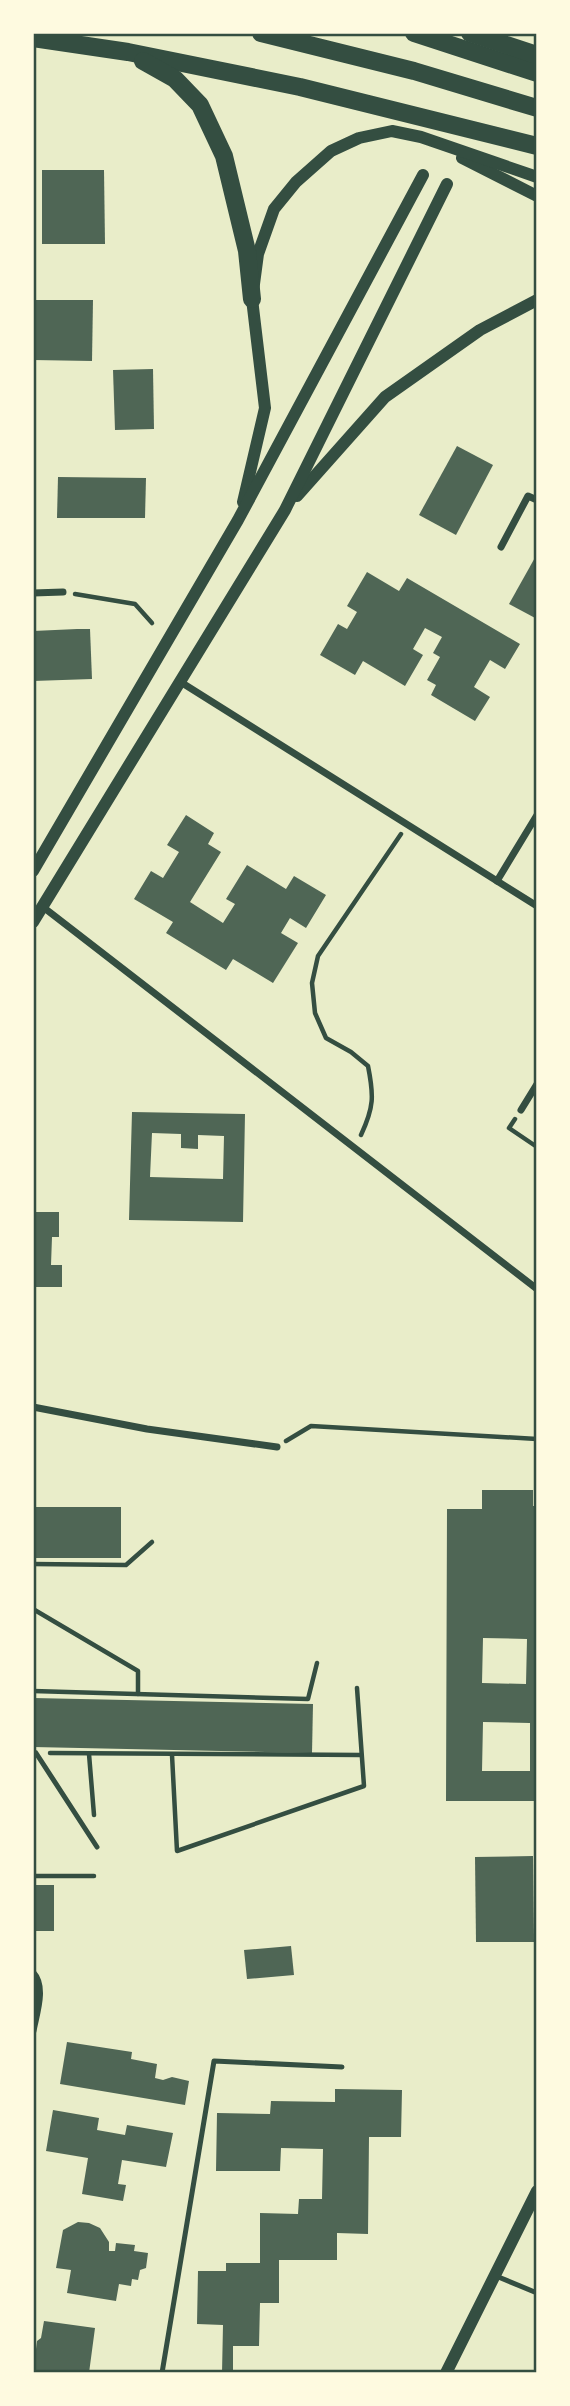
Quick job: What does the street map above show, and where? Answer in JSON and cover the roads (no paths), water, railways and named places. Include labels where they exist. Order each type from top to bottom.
[{"type":"main road","points":[[261,33],[414,71],[537,107]]},
{"type":"main road","points":[[414,33],[537,73]]},
{"type":"main road","points":[[470,33],[537,55]]},
{"type":"main road","points":[[33,38],[128,52],[300,87],[537,146]]},
{"type":"main road","points":[[128,52],[175,79],[200,105],[227,167],[247,251],[252,299]]},
{"type":"street","points":[[238,520],[265,408],[252,299],[258,254],[274,209],[296,182],[331,151],[359,138],[392,131],[537,177]]},
{"type":"street","points":[[421,138],[537,196]]},
{"type":"street","points":[[33,871],[238,520],[423,175]]},
{"type":"street","points":[[33,922],[285,510],[447,184]]},
{"type":"street","points":[[285,510],[385,397],[480,330],[537,300]]},
{"type":"street","points":[[501,547],[528,496],[537,500]]},
{"type":"street","points":[[33,593],[63,592]]},
{"type":"street","points":[[179,681],[537,906]]},
{"type":"street","points":[[497,881],[537,816]]},
{"type":"street","points":[[43,907],[537,1289]]},
{"type":"street","points":[[520,1110],[537,1084]]},
{"type":"street","points":[[33,1407],[147,1429],[277,1447]]},
{"type":"street","points":[[33,1973],[37,1976],[40,1989],[35,2005],[33,2031]]},
{"type":"street","points":[[446,2373],[537,2191]]},
{"type":"lane","points":[[36,1753],[97,1847]]},
{"type":"lane","points":[[162,2373],[214,2061],[342,2067]]},
{"type":"lane","points":[[493,2275],[537,2292]]}]
